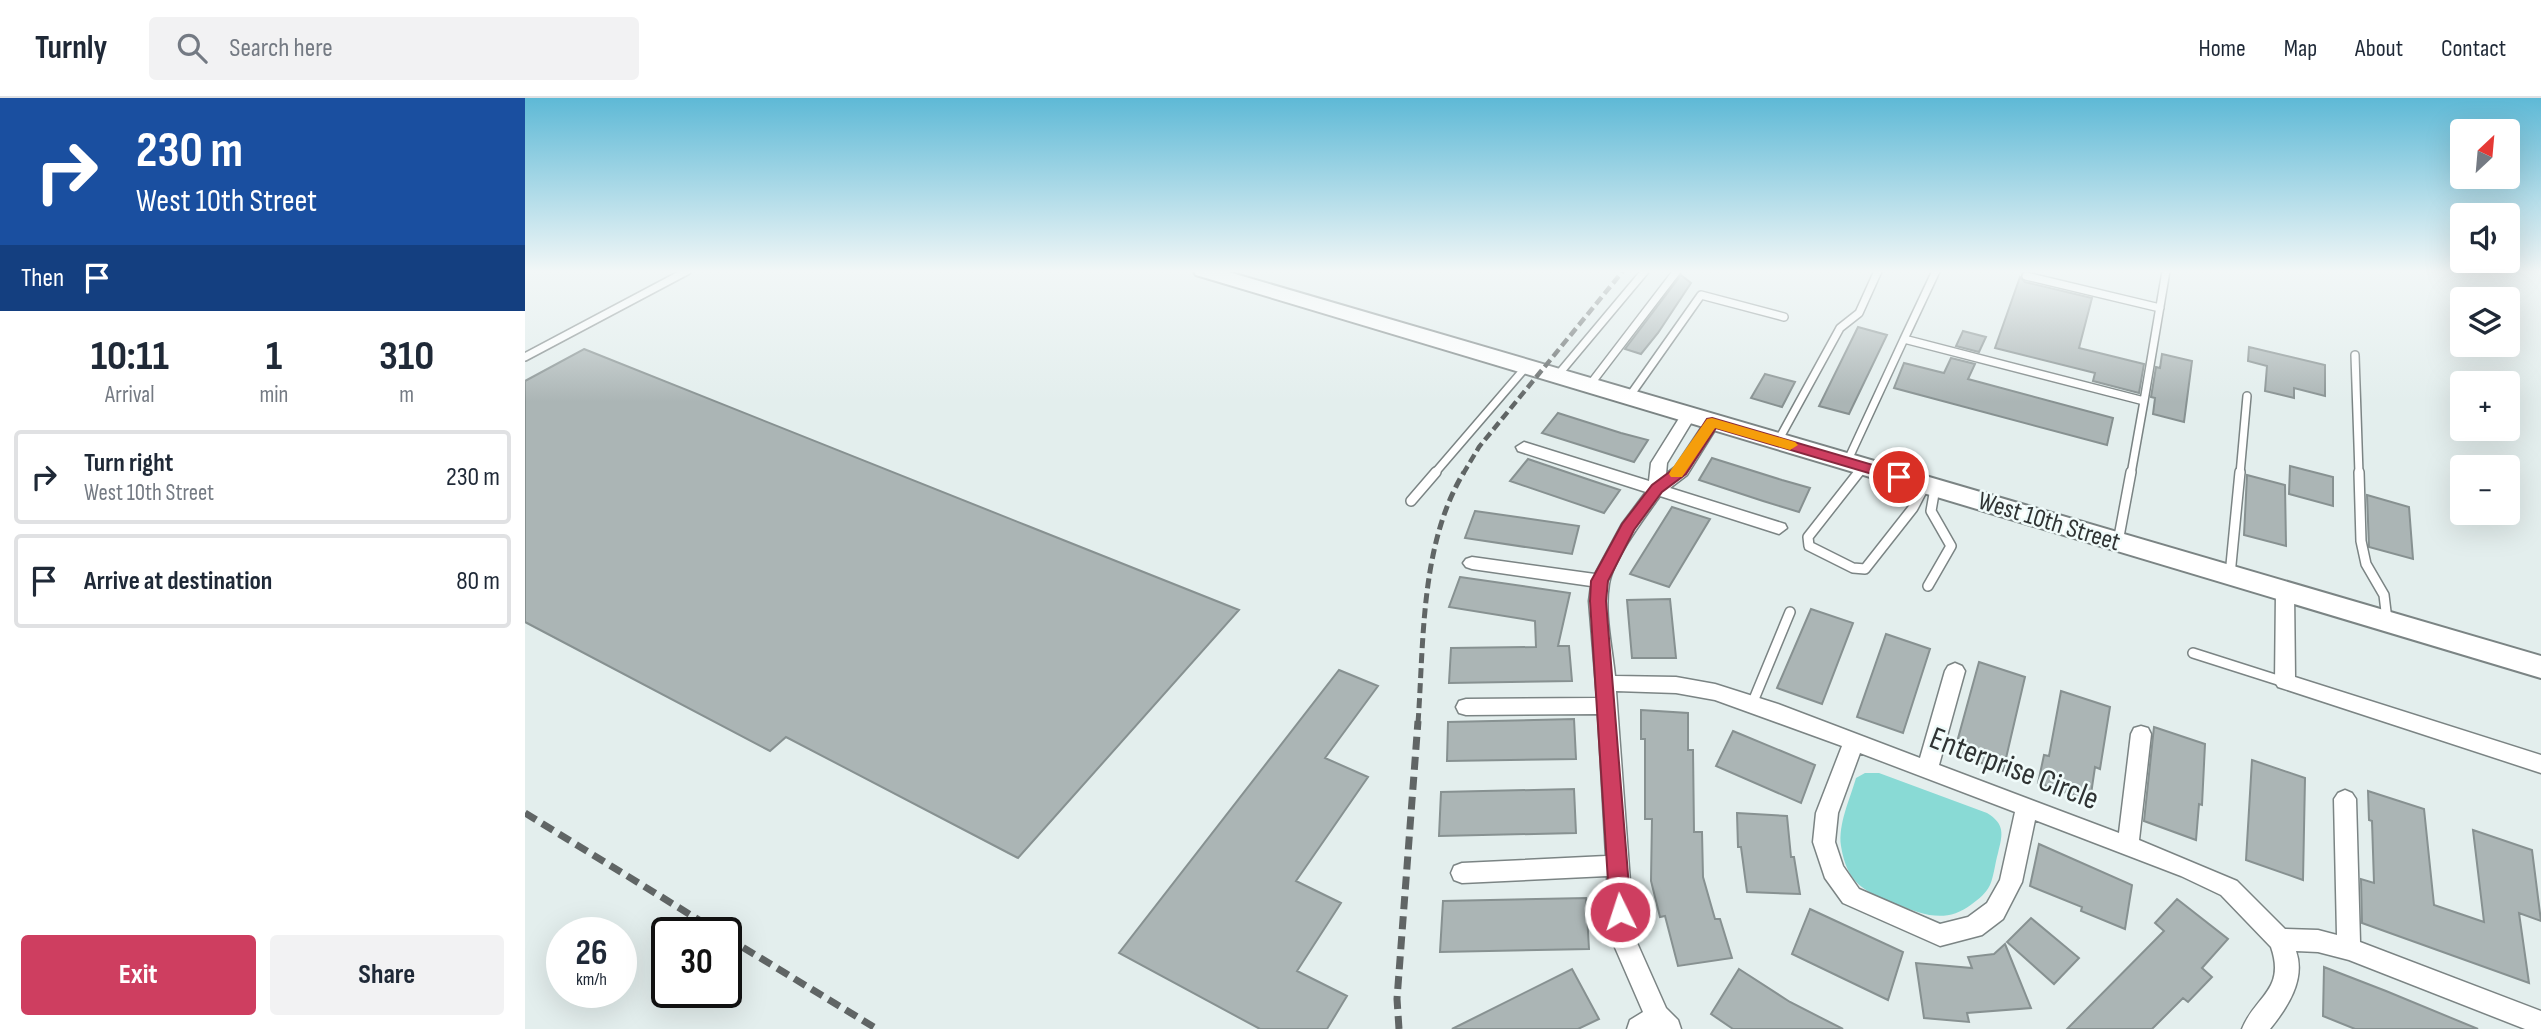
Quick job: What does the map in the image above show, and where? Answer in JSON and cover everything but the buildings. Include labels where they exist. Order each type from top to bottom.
[{"type":"main road","name":"West 10th Street","points":[[1349,314],[2541,667]]},
{"type":"street","points":[[1657,489],[1659,464],[1688,415]]},
{"type":"street","points":[[1655,1025],[1622,936],[1606,683],[1598,601],[1599,581],[1628,528],[1657,489],[1681,471],[1712,422]]},
{"type":"street","points":[[1524,447],[1779,528]]},
{"type":"street","points":[[1472,563],[1599,581]]},
{"type":"street","points":[[2285,592],[2285,682],[2541,764]]},
{"type":"street","points":[[1927,770],[1955,671]]},
{"type":"street","name":"Enterprise Circle","points":[[1606,683],[1676,685],[1715,692],[2128,846],[2229,888],[2280,940]]},
{"type":"street","points":[[1466,706],[1607,706]]},
{"type":"street","points":[[2128,846],[2141,734]]},
{"type":"street","points":[[1854,742],[1826,813],[1824,842],[1833,871],[1851,896],[1940,935],[1974,927],[1995,911],[2011,882],[2027,808]]},
{"type":"street","points":[[2345,799],[2349,948]]},
{"type":"street","points":[[1462,873],[1617,865]]},
{"type":"street","points":[[2254,1029],[2278,1000],[2285,980],[2286,957],[2280,940],[2318,941],[2349,948],[2541,1023]]},
{"type":"lane","points":[[525,357],[605,314]]},
{"type":"lane","points":[[1557,376],[1609,314]]},
{"type":"lane","points":[[1589,386],[1644,314]]},
{"type":"lane","points":[[1629,397],[1687,314]]},
{"type":"lane","points":[[1774,314],[1784,317]]},
{"type":"lane","points":[[1778,442],[1840,328],[1857,314]]},
{"type":"lane","points":[[1916,314],[1855,464],[1808,537],[1809,546],[1853,568],[1865,569],[1930,486]]},
{"type":"lane","points":[[2118,542],[2159,314]]},
{"type":"lane","points":[[1904,339],[2144,401]]},
{"type":"lane","points":[[2355,355],[2361,541],[2366,564],[2384,595],[2387,622]]},
{"type":"lane","points":[[1411,501],[1525,367]]},
{"type":"lane","points":[[2230,575],[2247,396]]},
{"type":"lane","points":[[1928,586],[1951,546],[1931,512],[1930,486]]},
{"type":"lane","points":[[1752,704],[1790,612]]},
{"type":"lane","points":[[2193,653],[2285,682]]},
{"type":"shaded area","points":[[1865,773],[1879,773],[1987,813],[1997,821],[2001,835],[1993,878],[1980,898],[1953,914],[1935,916],[1875,895],[1853,878],[1841,846],[1843,820],[1856,778]]},
{"type":"railway","points":[[1463,474],[1479,447],[1587,314]]},
{"type":"railway","points":[[1418,723],[1424,627],[1432,562],[1439,530],[1463,474]]},
{"type":"railway","points":[[1399,1029],[1397,999],[1418,721]]},
{"type":"railway","points":[[525,813],[694,917]]},
{"type":"railway","points":[[742,947],[877,1029]]},
{"type":"slow traffic","points":[[1677,474],[1712,422],[1790,445]]},
{"type":"route","points":[[1620,912],[1598,601],[1599,581],[1628,528],[1657,489],[1681,471],[1712,422],[1899,477]]}]
